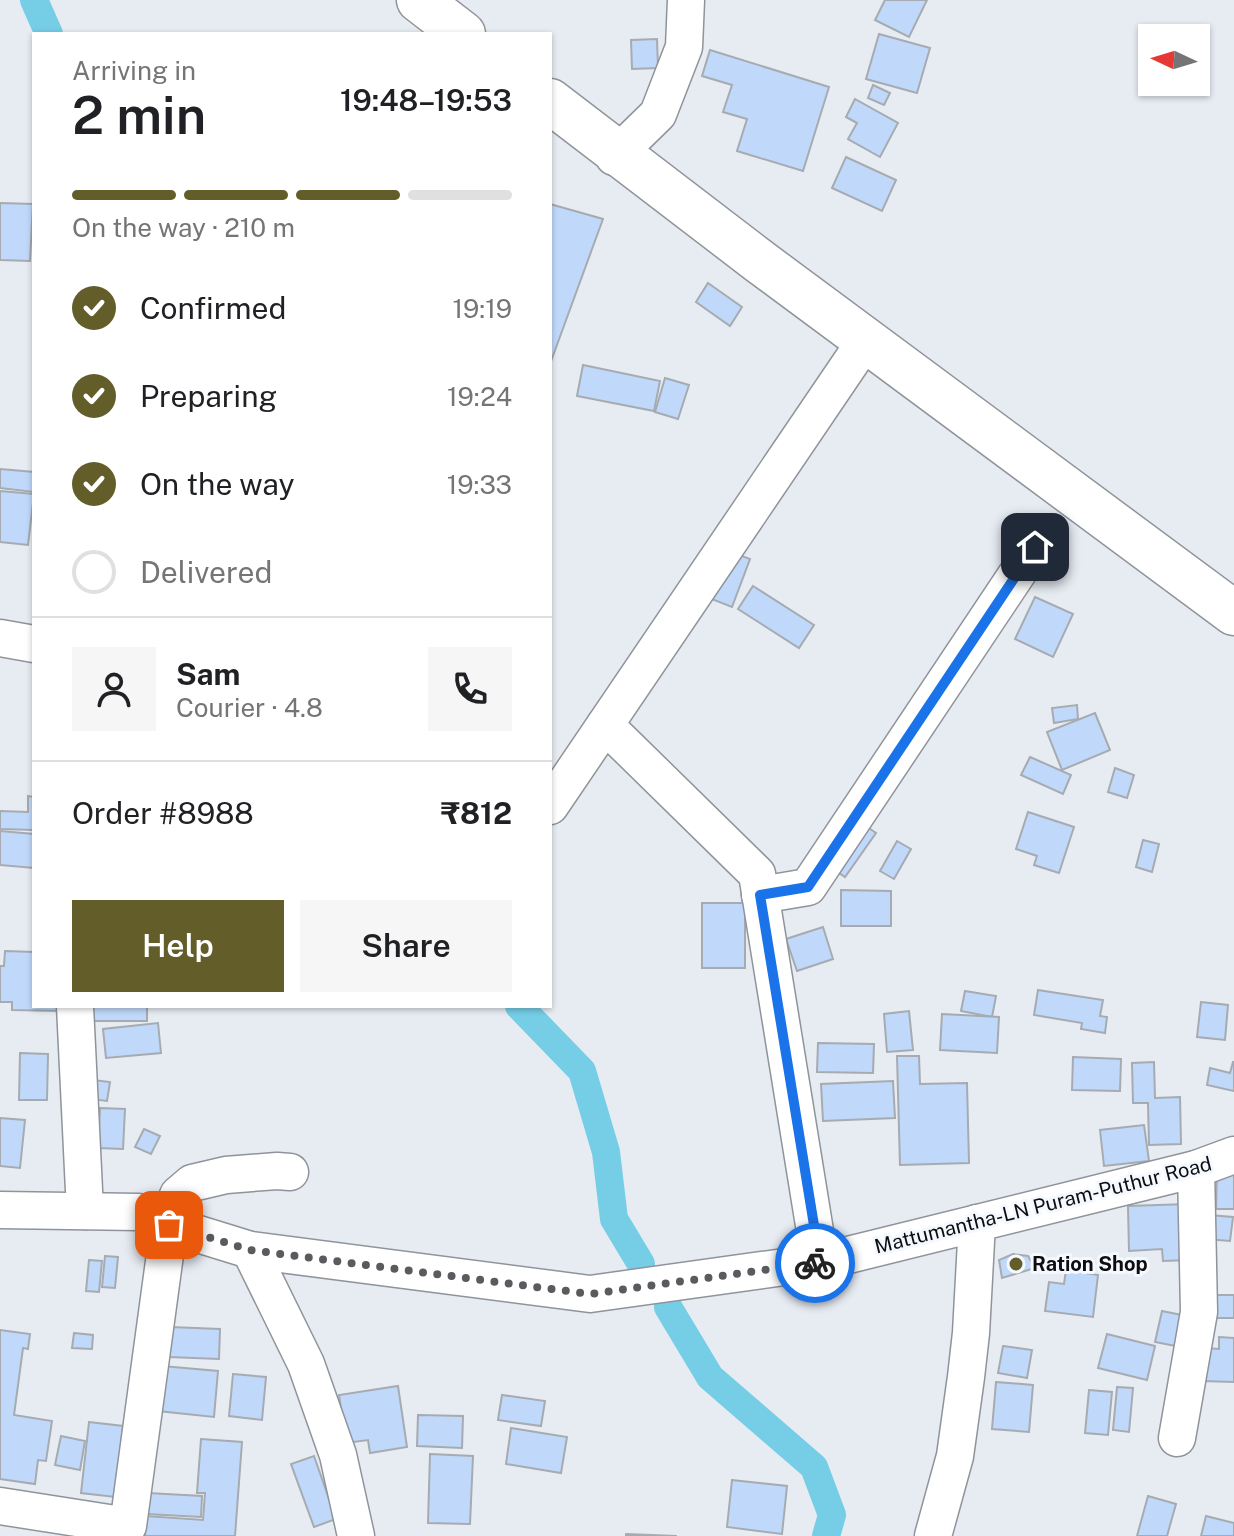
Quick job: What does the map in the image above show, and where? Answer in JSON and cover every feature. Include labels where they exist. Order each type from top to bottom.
[{"type":"main road","points":[[419,0],[460,32]]},
{"type":"main road","points":[[552,103],[616,155],[1234,613]]},
{"type":"street","points":[[616,155],[658,114],[684,47],[686,0]]},
{"type":"street","points":[[552,803],[866,340]]},
{"type":"street","points":[[760,895],[808,887],[1035,547]]},
{"type":"street","points":[[0,638],[32,644]]},
{"type":"street","points":[[605,725],[757,874],[820,1262]]},
{"type":"street","points":[[75,1008],[85,1211]]},
{"type":"street","name":"Mattumantha-LN Puram-Puthur Road","points":[[0,1210],[139,1212],[169,1225],[250,1250],[590,1294],[820,1262],[1196,1169],[1234,1155]]},
{"type":"street","points":[[1177,1438],[1199,1312],[1196,1169]]},
{"type":"street","points":[[0,1506],[128,1526],[169,1225],[178,1195],[192,1183],[226,1175],[290,1172]]},
{"type":"street","points":[[933,1536],[955,1456],[963,1403],[971,1333],[977,1223]]},
{"type":"street","points":[[250,1250],[306,1364],[338,1455],[356,1536]]},
{"type":"building","points":[[885,0],[927,0],[909,37],[875,20]]},
{"type":"building","points":[[879,34],[930,48],[917,93],[866,79]]},
{"type":"building","points":[[657,39],[658,68],[632,69],[631,40]]},
{"type":"building","points":[[710,50],[829,87],[803,171],[737,151],[747,119],[723,112],[732,85],[702,76]]},
{"type":"building","points":[[873,85],[890,93],[884,105],[868,98]]},
{"type":"building","points":[[855,99],[898,123],[880,157],[848,139],[857,123],[846,117]]},
{"type":"building","points":[[846,157],[896,180],[882,211],[832,188]]},
{"type":"building","points":[[0,203],[32,204],[30,261],[0,260]]},
{"type":"building","points":[[552,205],[603,219],[552,359]]},
{"type":"building","points":[[708,283],[742,307],[730,326],[696,302]]},
{"type":"building","points":[[583,365],[660,381],[654,411],[577,396]]},
{"type":"building","points":[[665,378],[689,385],[678,419],[655,412]]},
{"type":"building","points":[[0,469],[32,472],[32,492],[0,488]]},
{"type":"building","points":[[0,491],[32,494],[28,545],[0,542]]},
{"type":"building","points":[[726,550],[750,559],[732,607],[709,598]]},
{"type":"building","points":[[753,586],[814,625],[799,648],[738,609]]},
{"type":"building","points":[[1035,597],[1073,614],[1053,657],[1015,639]]},
{"type":"building","points":[[1077,705],[1078,719],[1054,723],[1052,708]]},
{"type":"building","points":[[1095,713],[1110,750],[1062,770],[1047,732]]},
{"type":"building","points":[[1030,757],[1071,775],[1063,794],[1021,775]]},
{"type":"building","points":[[1115,768],[1134,775],[1127,798],[1108,792]]},
{"type":"building","points":[[28,796],[32,797],[32,830],[0,829],[0,811],[28,812]]},
{"type":"building","points":[[1028,812],[1074,827],[1059,873],[1034,865],[1037,856],[1016,849]]},
{"type":"building","points":[[860,822],[876,833],[845,877],[829,866]]},
{"type":"building","points":[[0,831],[32,834],[32,868],[0,865]]},
{"type":"building","points":[[1143,840],[1159,844],[1152,872],[1136,867]]},
{"type":"building","points":[[897,841],[911,849],[894,879],[880,871]]},
{"type":"building","points":[[841,890],[891,891],[891,926],[841,926]]},
{"type":"building","points":[[702,903],[745,903],[745,968],[702,968]]},
{"type":"building","points":[[823,927],[833,959],[797,971],[786,939]]},
{"type":"building","points":[[5,951],[32,952],[32,1008],[61,1008],[61,1011],[12,1010],[12,1002],[0,1002],[0,966],[4,966]]},
{"type":"building","points":[[1038,990],[1103,1000],[1100,1016],[1107,1017],[1105,1033],[1081,1029],[1082,1023],[1034,1015]]},
{"type":"building","points":[[965,991],[996,996],[992,1017],[961,1011]]},
{"type":"building","points":[[1201,1002],[1228,1005],[1225,1040],[1197,1037]]},
{"type":"building","points":[[93,1008],[147,1008],[147,1021],[92,1021]]},
{"type":"building","points":[[909,1011],[913,1050],[887,1052],[884,1014]]},
{"type":"building","points":[[942,1014],[999,1017],[997,1053],[940,1050]]},
{"type":"building","points":[[158,1023],[161,1053],[106,1058],[103,1029]]},
{"type":"building","points":[[818,1043],[874,1044],[873,1073],[817,1072]]},
{"type":"building","points":[[20,1053],[48,1054],[47,1100],[19,1100]]},
{"type":"building","points":[[897,1056],[919,1056],[920,1084],[967,1083],[969,1163],[900,1165]]},
{"type":"building","points":[[1073,1057],[1121,1059],[1120,1091],[1072,1090]]},
{"type":"building","points":[[1154,1062],[1155,1098],[1180,1097],[1181,1144],[1149,1145],[1148,1103],[1133,1103],[1132,1063]]},
{"type":"building","points":[[1233,1062],[1234,1091],[1207,1085],[1210,1068],[1230,1073]]},
{"type":"building","points":[[93,1080],[110,1082],[107,1101],[90,1099]]},
{"type":"building","points":[[893,1081],[895,1118],[823,1121],[821,1084]]},
{"type":"building","points":[[100,1108],[125,1109],[123,1149],[98,1148]]},
{"type":"building","points":[[0,1118],[25,1120],[20,1168],[0,1166]]},
{"type":"building","points":[[1144,1125],[1149,1161],[1104,1166],[1100,1130]]},
{"type":"building","points":[[144,1129],[160,1136],[151,1154],[135,1147]]},
{"type":"building","points":[[1217,1169],[1234,1170],[1234,1209],[1216,1209]]},
{"type":"building","points":[[1188,1204],[1190,1260],[1163,1261],[1162,1249],[1129,1251],[1128,1206]]},
{"type":"building","points":[[1208,1215],[1233,1217],[1230,1241],[1205,1239]]},
{"type":"building","name":"Ration Shop","points":[[1013,1254],[1028,1256],[1035,1268],[1002,1278],[999,1260]]},
{"type":"building","points":[[105,1256],[118,1257],[115,1288],[102,1287]]},
{"type":"building","points":[[89,1260],[102,1261],[99,1292],[86,1291]]},
{"type":"building","points":[[1066,1270],[1098,1275],[1093,1317],[1045,1311],[1049,1282],[1064,1284]]},
{"type":"building","points":[[1211,1295],[1234,1295],[1234,1318],[1211,1318]]},
{"type":"building","points":[[1162,1311],[1187,1316],[1181,1347],[1155,1342]]},
{"type":"building","points":[[170,1327],[220,1329],[219,1359],[169,1357]]},
{"type":"building","points":[[0,1330],[30,1334],[28,1349],[23,1348],[14,1415],[52,1421],[46,1461],[38,1460],[35,1484],[0,1479]]},
{"type":"building","points":[[74,1333],[93,1335],[92,1349],[72,1348]]},
{"type":"building","points":[[1107,1334],[1155,1346],[1147,1380],[1098,1368]]},
{"type":"building","points":[[1219,1337],[1234,1338],[1234,1382],[1202,1381],[1207,1348],[1219,1349]]},
{"type":"building","points":[[1003,1346],[1032,1350],[1027,1378],[998,1373]]},
{"type":"building","points":[[162,1366],[218,1371],[214,1417],[158,1411]]},
{"type":"building","points":[[233,1374],[266,1377],[262,1420],[229,1416]]},
{"type":"building","points":[[996,1382],[1033,1385],[1029,1432],[992,1429]]},
{"type":"building","points":[[398,1386],[407,1447],[370,1453],[368,1440],[346,1443],[339,1395]]},
{"type":"building","points":[[1117,1387],[1133,1388],[1129,1432],[1113,1430]]},
{"type":"building","points":[[1089,1390],[1112,1392],[1108,1435],[1085,1433]]},
{"type":"building","points":[[502,1395],[545,1401],[541,1426],[498,1420]]},
{"type":"building","points":[[418,1415],[463,1416],[462,1448],[417,1446]]},
{"type":"building","points":[[89,1422],[123,1426],[115,1497],[81,1493]]},
{"type":"building","points":[[511,1428],[567,1437],[561,1473],[506,1464]]},
{"type":"building","points":[[61,1436],[85,1441],[80,1470],[55,1465]]},
{"type":"building","points":[[201,1439],[242,1442],[235,1536],[145,1536],[146,1516],[203,1520],[205,1493],[197,1493]]},
{"type":"building","points":[[430,1454],[473,1456],[470,1524],[428,1523]]},
{"type":"building","points":[[314,1456],[336,1519],[314,1527],[291,1464]]},
{"type":"building","points":[[732,1480],[787,1486],[782,1534],[727,1527]]},
{"type":"building","points":[[148,1493],[202,1496],[201,1517],[147,1514]]},
{"type":"building","points":[[1148,1496],[1176,1504],[1167,1536],[1137,1536]]},
{"type":"building","points":[[1206,1516],[1234,1523],[1234,1536],[1201,1536]]},
{"type":"building","points":[[626,1534],[677,1536],[626,1536]]},
{"type":"waterway","points":[[34,0],[48,32]]},
{"type":"waterway","points":[[521,1008],[582,1071],[606,1152],[614,1219],[641,1264]]},
{"type":"waterway","points":[[668,1307],[710,1377],[814,1467],[832,1515],[826,1536]]},
{"type":"way so far","points":[[169,1225],[250,1250],[590,1294],[815,1263]]},
{"type":"place","name":"Ration Shop","points":[[1016,1264]]},
{"type":"route","points":[[815,1263],[820,1262],[760,895],[808,887],[1035,547]]}]
